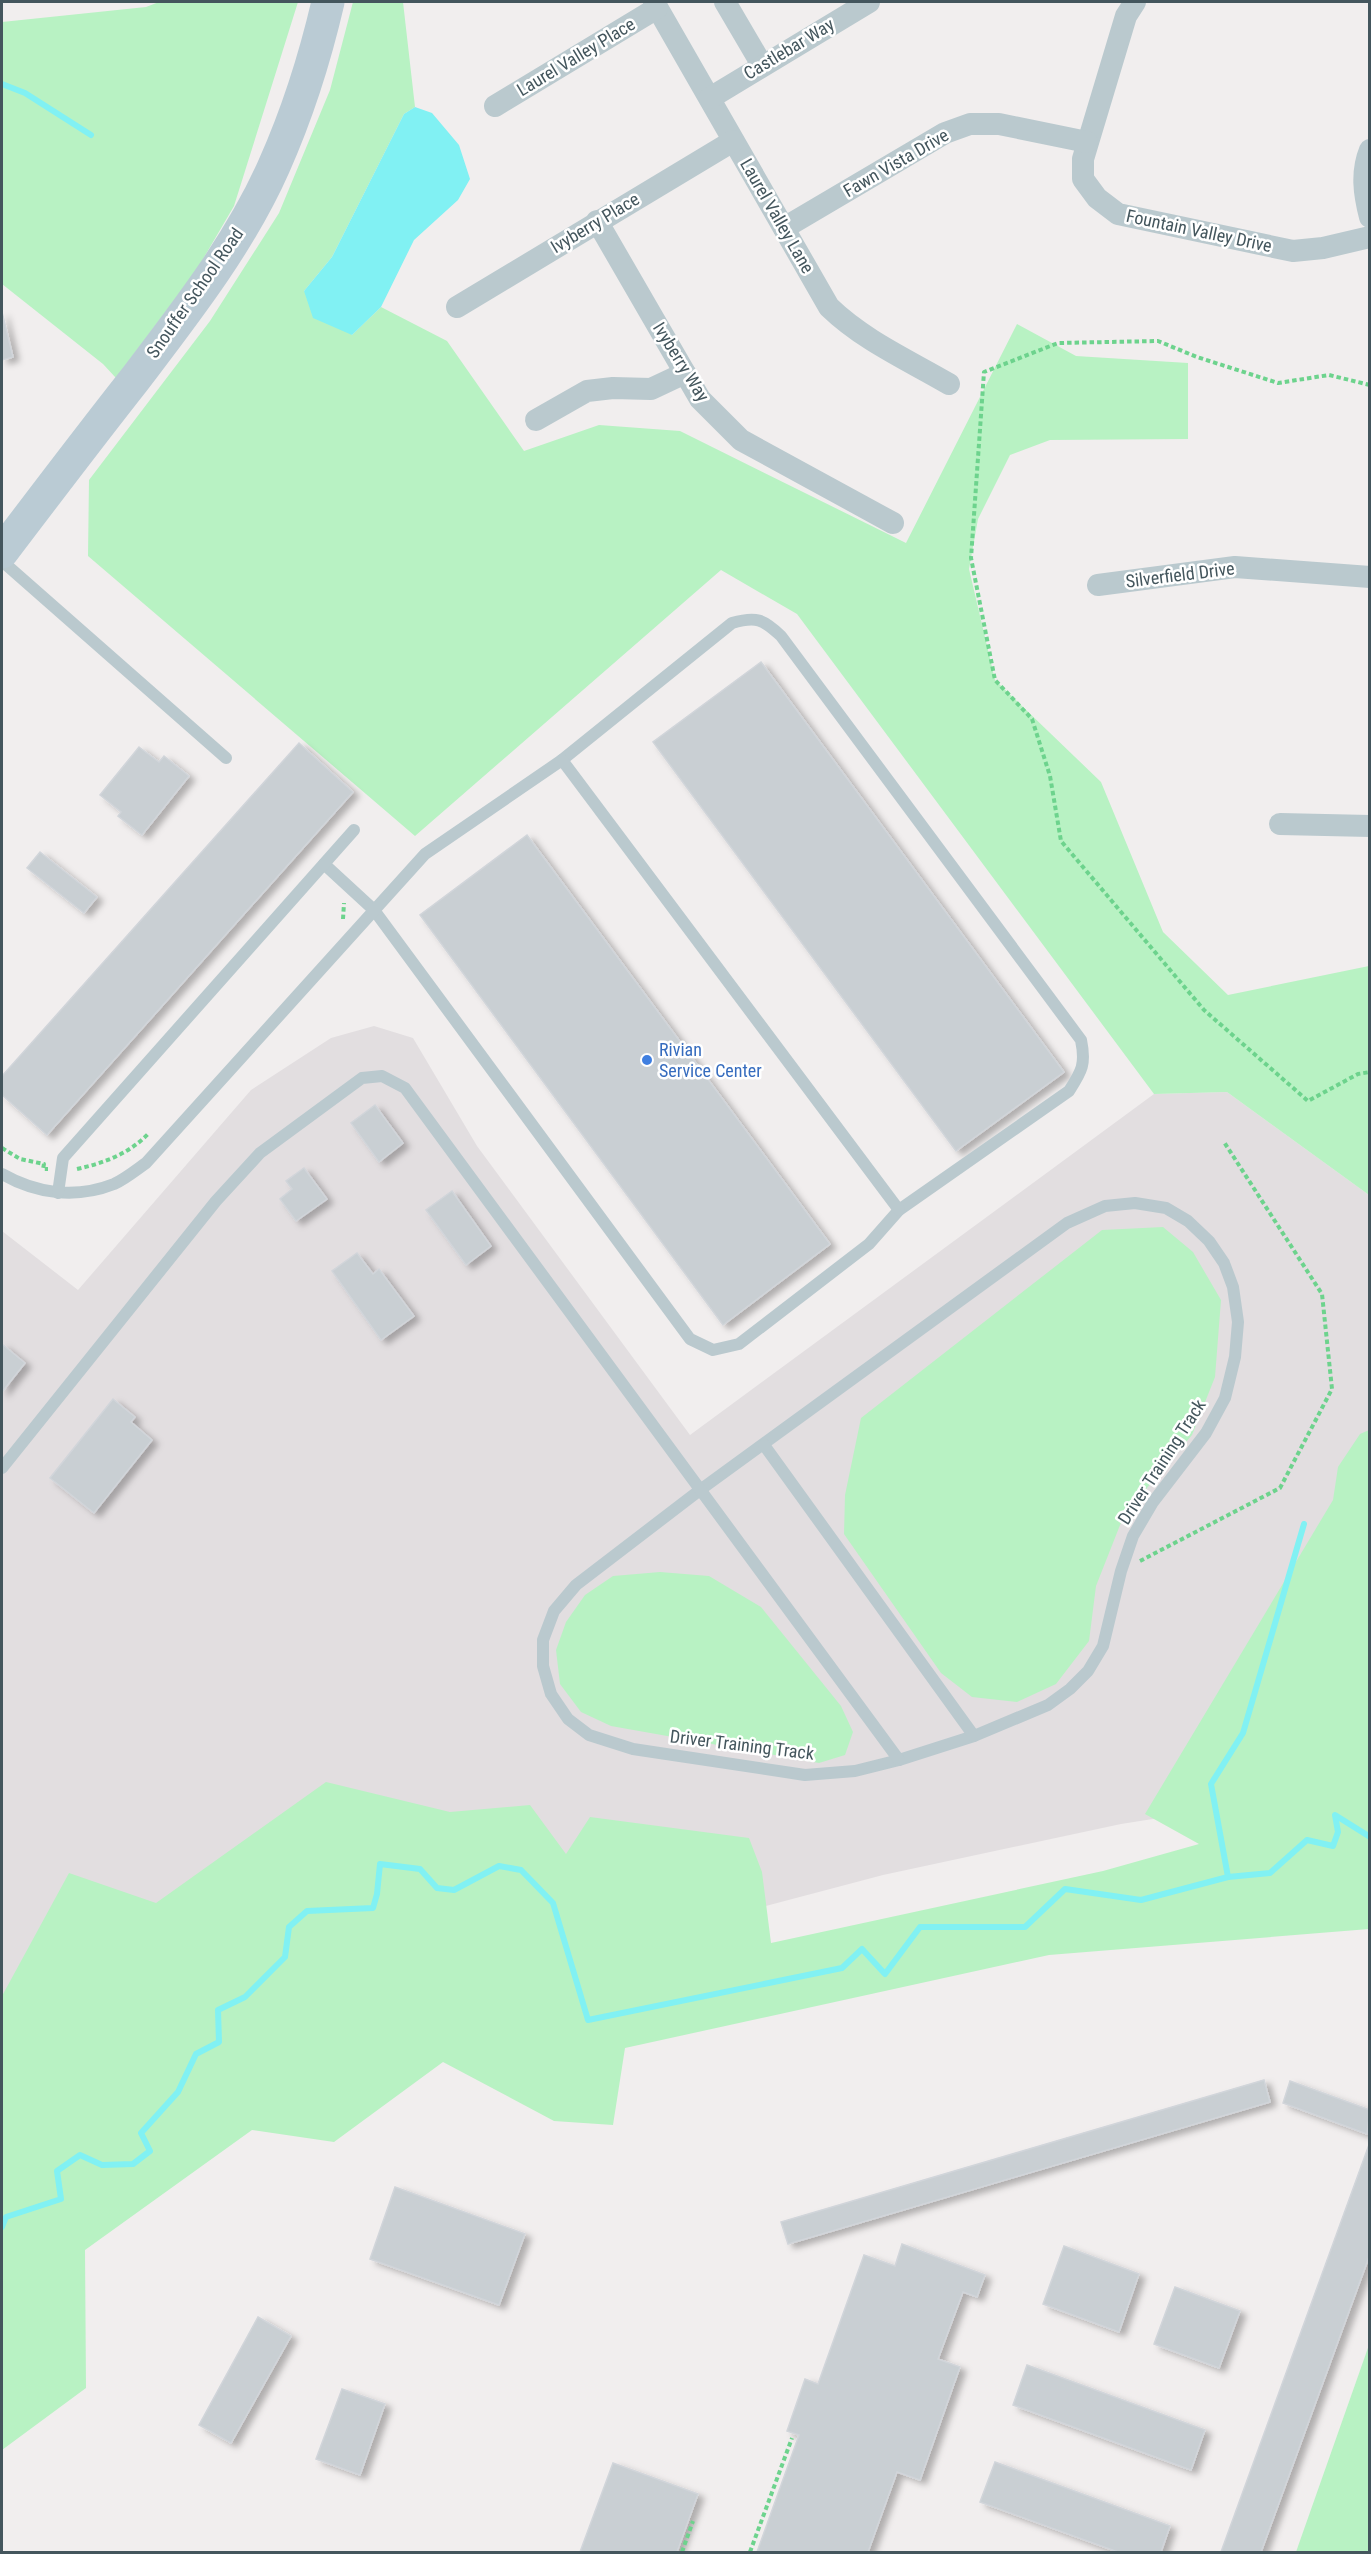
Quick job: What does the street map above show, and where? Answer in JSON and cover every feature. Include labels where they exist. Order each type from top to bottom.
[{"type":"main road","name":"Snouffer School Road","points":[[2,552],[180,320],[231,245],[270,175],[291,126],[308,80],[328,2]]},
{"type":"street","points":[[725,2],[762,65]]},
{"type":"street","name":"Castlebar Way","points":[[710,98],[869,2]]},
{"type":"street","name":"Fountain Valley Drive","points":[[1135,2],[1126,16],[1083,159],[1083,179],[1097,198],[1118,214],[1293,251],[1323,248],[1370,237]]},
{"type":"street","name":"Laurel Valley Lane","points":[[656,5],[829,307],[846,324],[949,384]]},
{"type":"street","name":"Laurel Valley Place","points":[[495,106],[656,5]]},
{"type":"street","name":"Fawn Vista Drive","points":[[784,228],[945,133],[970,124],[999,124],[1087,142]]},
{"type":"street","name":"Ivyberry Place","points":[[457,307],[733,141]]},
{"type":"street","points":[[1370,150],[1364,164],[1365,198],[1370,216]]},
{"type":"street","name":"Ivyberry Way","points":[[597,221],[700,399],[741,440],[893,523]]},
{"type":"street","points":[[536,420],[587,391],[613,388],[651,389],[686,374]]},
{"type":"street","name":"Silverfield Drive","points":[[1098,585],[1235,567],[1370,577]]},
{"type":"street","points":[[1280,824],[1370,826]]},
{"type":"lane","points":[[2,561],[226,758]]},
{"type":"lane","points":[[2,1174],[16,1182],[40,1190],[80,1194],[116,1184],[146,1163],[374,910],[425,854],[562,760],[732,623],[751,618],[768,623],[788,645],[1081,1040],[1085,1058],[1081,1073],[1069,1091],[899,1210],[869,1244],[739,1344],[713,1350],[690,1339],[374,910],[324,864]]},
{"type":"lane","points":[[562,760],[899,1210]]},
{"type":"lane","points":[[58,1193],[63,1158],[354,830]]},
{"type":"lane","points":[[2,1468],[216,1201],[260,1153],[362,1078],[382,1076],[405,1088],[899,1760]]},
{"type":"lane","name":"Driver Training Track","points":[[1135,1203],[1166,1208],[1188,1221],[1202,1234],[1224,1263],[1233,1287],[1238,1322],[1236,1357],[1225,1398],[1206,1433],[1153,1502],[1134,1536],[1121,1571],[1103,1646],[1088,1671],[1070,1689],[1048,1705],[974,1736],[899,1760],[855,1771],[805,1775],[633,1749],[589,1735],[568,1719],[551,1694],[543,1666],[543,1640],[554,1611],[576,1585],[700,1490],[1067,1223],[1105,1206],[1135,1203]]},
{"type":"lane","points":[[764,1445],[974,1736]]},
{"type":"path","points":[[1370,385],[1329,375],[1278,383],[1197,357],[1158,341],[1058,343],[984,372],[971,558],[995,680],[1032,719],[1050,776],[1061,842],[1204,1010],[1308,1101],[1358,1074],[1370,1072]]},
{"type":"path","points":[[338,895],[345,909],[341,924]]},
{"type":"path","points":[[2,1149],[20,1159],[44,1164],[43,1169],[76,1169],[112,1159],[140,1142],[154,1128]]},
{"type":"path","points":[[1121,1571],[1280,1488],[1332,1389],[1322,1294],[1224,1142]]},
{"type":"path","points":[[750,2553],[792,2438]]},
{"type":"path","points":[[682,2553],[693,2521]]},
{"type":"shaded area","points":[[374,1026],[413,1038],[477,1146],[690,1435],[1154,1094],[1227,1092],[1369,1195],[1369,1785],[1121,1824],[883,1875],[117,2078],[2,2180],[2,1231],[78,1290],[251,1090],[331,1038]]},
{"type":"green space","points":[[159,2],[298,2],[234,206],[196,271],[116,378],[103,364],[2,284],[2,22],[146,7]]},
{"type":"green space","points":[[353,2],[403,2],[415,107],[404,114],[332,257],[304,291],[352,335],[381,307],[447,341],[524,451],[599,425],[680,431],[906,543],[1017,324],[1076,356],[1188,363],[1188,439],[1050,440],[1010,455],[978,519],[969,569],[995,680],[1101,782],[1163,932],[1228,995],[1369,966],[1369,1195],[1227,1092],[1154,1094],[797,614],[721,570],[415,836],[88,556],[89,480],[210,321],[279,213],[330,90]]},
{"type":"green space","points":[[1163,1227],[1193,1252],[1221,1300],[1215,1377],[1192,1435],[1124,1515],[1096,1586],[1089,1641],[1056,1684],[1017,1702],[972,1697],[941,1673],[844,1534],[845,1495],[861,1418],[1102,1230]]},
{"type":"green space","points":[[1369,1430],[1369,1929],[1049,1955],[625,2048],[613,2125],[554,2121],[443,2062],[334,2142],[252,2130],[85,2250],[86,2388],[2,2450],[2,1996],[69,1873],[156,1903],[326,1782],[450,1812],[530,1805],[566,1854],[590,1817],[749,1838],[762,1872],[771,1943],[1103,1871],[1199,1844],[1145,1814],[1333,1500],[1338,1467],[1360,1434]]},
{"type":"green space","points":[[660,1572],[709,1576],[761,1607],[841,1706],[853,1732],[845,1755],[819,1763],[611,1726],[581,1712],[560,1684],[556,1650],[566,1622],[585,1595],[613,1576]]},
{"type":"green space","points":[[1369,2345],[1369,2552],[1296,2552]]},
{"type":"water","points":[[415,107],[432,113],[459,145],[470,179],[458,200],[414,240],[381,307],[352,335],[313,318],[304,291],[332,257],[404,114]]},
{"type":"building","points":[[2,312],[13,357],[2,360]]},
{"type":"building","points":[[761,662],[1064,1072],[956,1151],[653,742]]},
{"type":"building","points":[[299,743],[353,792],[47,1135],[2,1095],[2,1076]]},
{"type":"building","points":[[139,747],[159,762],[164,756],[189,776],[142,835],[118,816],[121,812],[100,795]]},
{"type":"building","points":[[527,835],[830,1244],[723,1325],[420,915]]},
{"type":"building","points":[[40,852],[97,897],[84,913],[27,868]]},
{"type":"building","points":[[375,1105],[403,1143],[379,1162],[351,1123]]},
{"type":"building","points":[[304,1168],[327,1199],[296,1221],[280,1199],[292,1189],[286,1181]]},
{"type":"building","points":[[452,1191],[491,1246],[466,1265],[426,1210]]},
{"type":"building","points":[[357,1253],[373,1274],[379,1269],[414,1316],[381,1340],[332,1271]]},
{"type":"building","points":[[2,1344],[25,1363],[2,1392]]},
{"type":"building","points":[[113,1399],[135,1417],[131,1422],[152,1440],[94,1513],[50,1478]]},
{"type":"building","points":[[1264,2080],[1270,2102],[788,2244],[781,2222]]},
{"type":"building","points":[[1290,2081],[1370,2110],[1367,2134],[1283,2103]]},
{"type":"building","points":[[1370,2142],[1370,2254],[1261,2552],[1221,2552]]},
{"type":"building","points":[[395,2187],[525,2234],[499,2305],[370,2259]]},
{"type":"building","points":[[902,2244],[985,2275],[977,2297],[963,2292],[938,2359],[960,2367],[920,2480],[897,2472],[868,2552],[757,2552],[799,2435],[787,2431],[805,2379],[818,2384],[864,2255],[895,2266]]},
{"type":"building","points":[[1064,2246],[1139,2274],[1119,2332],[1043,2304]]},
{"type":"building","points":[[1175,2287],[1240,2311],[1219,2368],[1154,2344]]},
{"type":"building","points":[[258,2317],[291,2336],[231,2443],[199,2425]]},
{"type":"building","points":[[1027,2365],[1205,2430],[1191,2470],[1013,2405]]},
{"type":"building","points":[[342,2389],[385,2404],[360,2475],[316,2459]]},
{"type":"building","points":[[995,2462],[1170,2526],[1161,2552],[1118,2552],[980,2502]]},
{"type":"building","points":[[613,2463],[698,2494],[677,2552],[580,2552]]},
{"type":"waterway","points":[[2,84],[25,93],[91,135]]},
{"type":"waterway","points":[[1228,1877],[1211,1784],[1243,1733],[1304,1524]]},
{"type":"waterway","points":[[2,2227],[6,2217],[61,2199],[57,2171],[80,2155],[102,2165],[133,2164],[150,2151],[141,2133],[178,2092],[196,2054],[219,2042],[218,2010],[245,1997],[285,1957],[289,1927],[307,1911],[373,1908],[380,1864],[420,1869],[437,1888],[454,1890],[499,1866],[521,1870],[553,1903],[588,2020],[842,1968],[862,1949],[885,1974],[920,1927],[1025,1927],[1065,1889],[1141,1900],[1228,1877],[1270,1873],[1307,1840],[1333,1846],[1338,1832],[1335,1815],[1370,1837]]},
{"type":"place","name":"Rivian Service Center","points":[[647,1060]]}]
